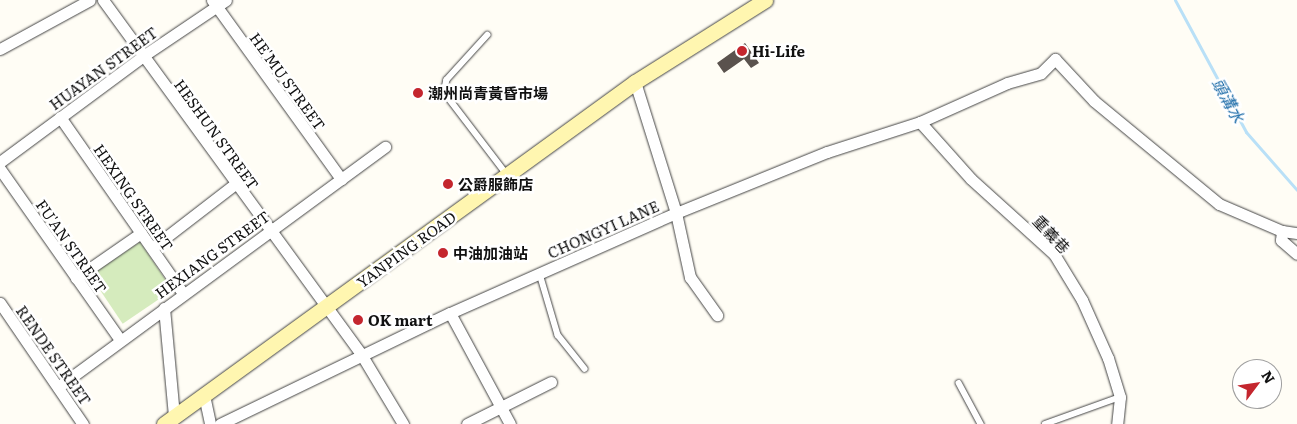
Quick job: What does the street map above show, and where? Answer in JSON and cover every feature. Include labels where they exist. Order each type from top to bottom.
[{"type":"street","points":[[0,49],[90,0]]},
{"type":"street","name":"HESHUN STREET","points":[[103,0],[325,309],[361,354],[403,424]]},
{"type":"street","name":"YANPING ROAD","points":[[648,74],[746,0]]},
{"type":"street","name":"YANPING ROAD","points":[[169,420],[325,309],[635,82],[765,0]]},
{"type":"street","name":"HUAYAN STREET","points":[[0,162],[218,2]]},
{"type":"street","name":"HE'MU STREET","points":[[218,2],[341,179]]},
{"type":"street","name":"CHONGYI LANE","points":[[220,424],[361,354],[450,313],[676,214],[827,152],[920,122],[1007,84],[1041,73],[1055,59],[1094,101],[1219,204],[1282,231]]},
{"type":"street","points":[[635,82],[676,214],[690,277],[717,315]]},
{"type":"street","name":"HEXING STREET","points":[[60,117],[183,293]]},
{"type":"street","name":"重義巷","points":[[920,122],[971,179],[1054,254],[1082,300],[1108,358],[1120,397],[1117,424]]},
{"type":"street","name":"HEXIANG STREET","points":[[58,387],[268,230],[384,147]]},
{"type":"street","name":"FU'AN STREET","points":[[0,169],[120,340]]},
{"type":"street","points":[[152,248],[235,184]]},
{"type":"street","points":[[1297,233],[1282,231],[1281,240],[1297,254]]},
{"type":"street","points":[[76,278],[141,233]]},
{"type":"street","name":"RENDE STREET","points":[[0,303],[84,424]]},
{"type":"street","points":[[164,308],[169,420]]},
{"type":"street","points":[[450,313],[504,407],[510,424]]},
{"type":"street","points":[[467,424],[552,382]]},
{"type":"street","points":[[204,395],[210,424]]},
{"type":"lane","points":[[488,34],[447,80],[444,92],[508,175]]},
{"type":"lane","points":[[540,274],[558,335],[585,369]]},
{"type":"lane","points":[[959,382],[981,424]]},
{"type":"lane","points":[[1045,424],[1120,397]]},
{"type":"green space","points":[[140,242],[172,290],[123,324],[90,276]]},
{"type":"building","name":"Hi-Life","points":[[745,43],[759,63],[751,68],[744,59],[724,73],[717,63]]},
{"type":"building","points":[[147,210],[163,232],[152,239],[136,218]]},
{"type":"waterway","name":"頭溝水","points":[[1175,0],[1246,132],[1297,190]]},
{"type":"place","name":"Hi-Life","points":[[742,51]]},
{"type":"place","name":"潮州尚青黃昏市場","points":[[418,93]]},
{"type":"place","name":"公爵服飾店","points":[[448,184]]},
{"type":"place","name":"中油加油站","points":[[443,253]]},
{"type":"place","name":"OK mart","points":[[358,320]]}]
